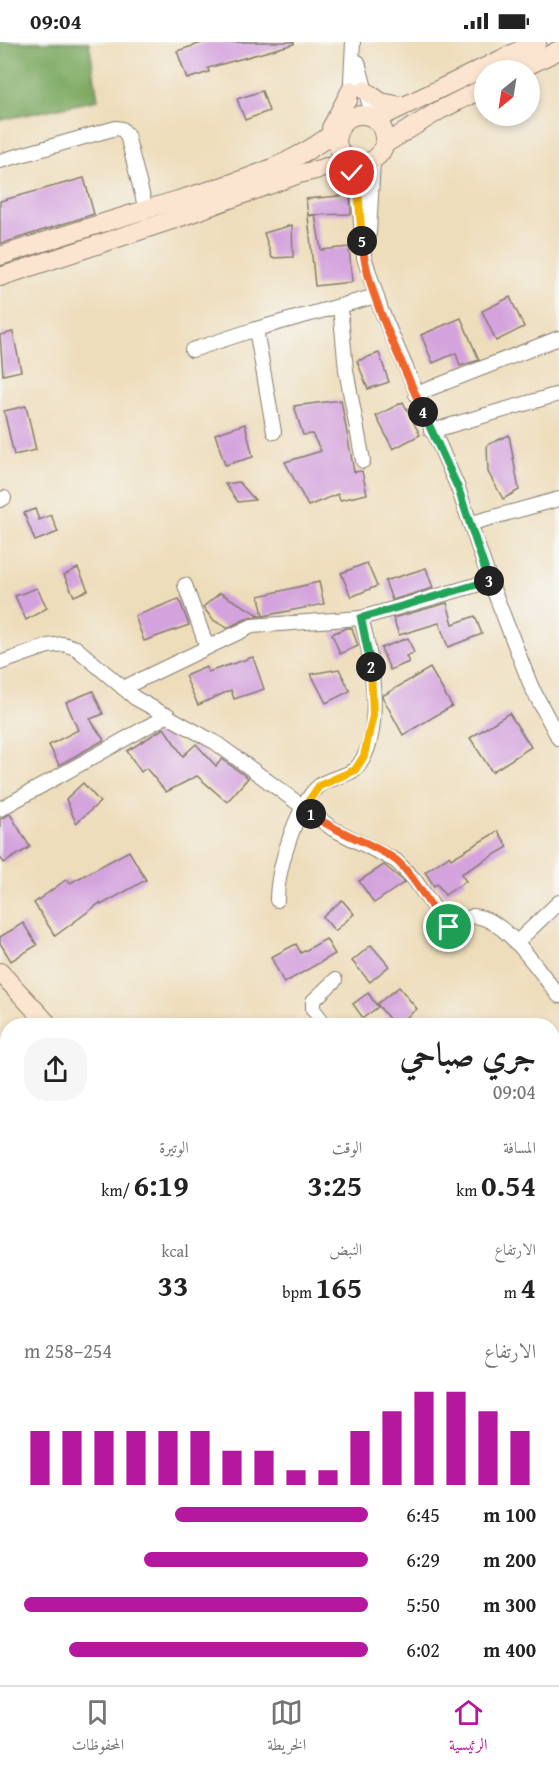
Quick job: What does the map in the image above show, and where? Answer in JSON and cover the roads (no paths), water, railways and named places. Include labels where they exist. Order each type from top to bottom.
[{"type":"street","points":[[354,42],[358,90],[374,119],[384,130],[385,144]]},
{"type":"street","points":[[0,256],[206,192],[294,158],[319,144],[342,125],[361,115],[374,119],[431,95],[537,42]]},
{"type":"street","points":[[539,60],[559,50]]},
{"type":"street","points":[[358,90],[381,102],[401,106]]},
{"type":"street","points":[[358,90],[342,125],[339,147],[353,170],[358,188],[364,257],[376,296],[431,431],[472,523],[490,581],[531,686],[559,740]]},
{"type":"street","points":[[319,144],[358,90]]},
{"type":"street","points":[[0,277],[324,167],[353,170],[373,160],[385,144],[474,93]]},
{"type":"street","points":[[0,161],[116,128],[122,129],[127,135],[146,210]]},
{"type":"street","points":[[369,271],[370,188],[373,160]]},
{"type":"street","points":[[192,350],[256,329],[376,296]]},
{"type":"street","points":[[340,306],[346,370],[363,461]]},
{"type":"street","points":[[256,329],[274,432]]},
{"type":"street","points":[[416,394],[559,338]]},
{"type":"street","points":[[431,431],[559,394]]},
{"type":"street","points":[[472,523],[559,499]]},
{"type":"street","points":[[123,688],[252,626],[361,618],[490,581]]},
{"type":"street","points":[[184,585],[207,647]]},
{"type":"street","points":[[277,900],[279,869],[304,808],[319,786],[355,770],[367,746],[374,696],[361,618]]},
{"type":"street","points":[[0,663],[48,646],[63,645],[76,648],[123,688],[153,709],[216,742],[333,829],[396,861],[414,879],[446,925],[452,928],[473,916],[481,916],[509,935],[559,996]]},
{"type":"street","points":[[0,809],[168,715]]},
{"type":"street","points":[[516,943],[559,902]]},
{"type":"street","points":[[0,972],[43,1018]]},
{"type":"street","points":[[320,1018],[313,1009],[313,1001],[335,980]]}]
